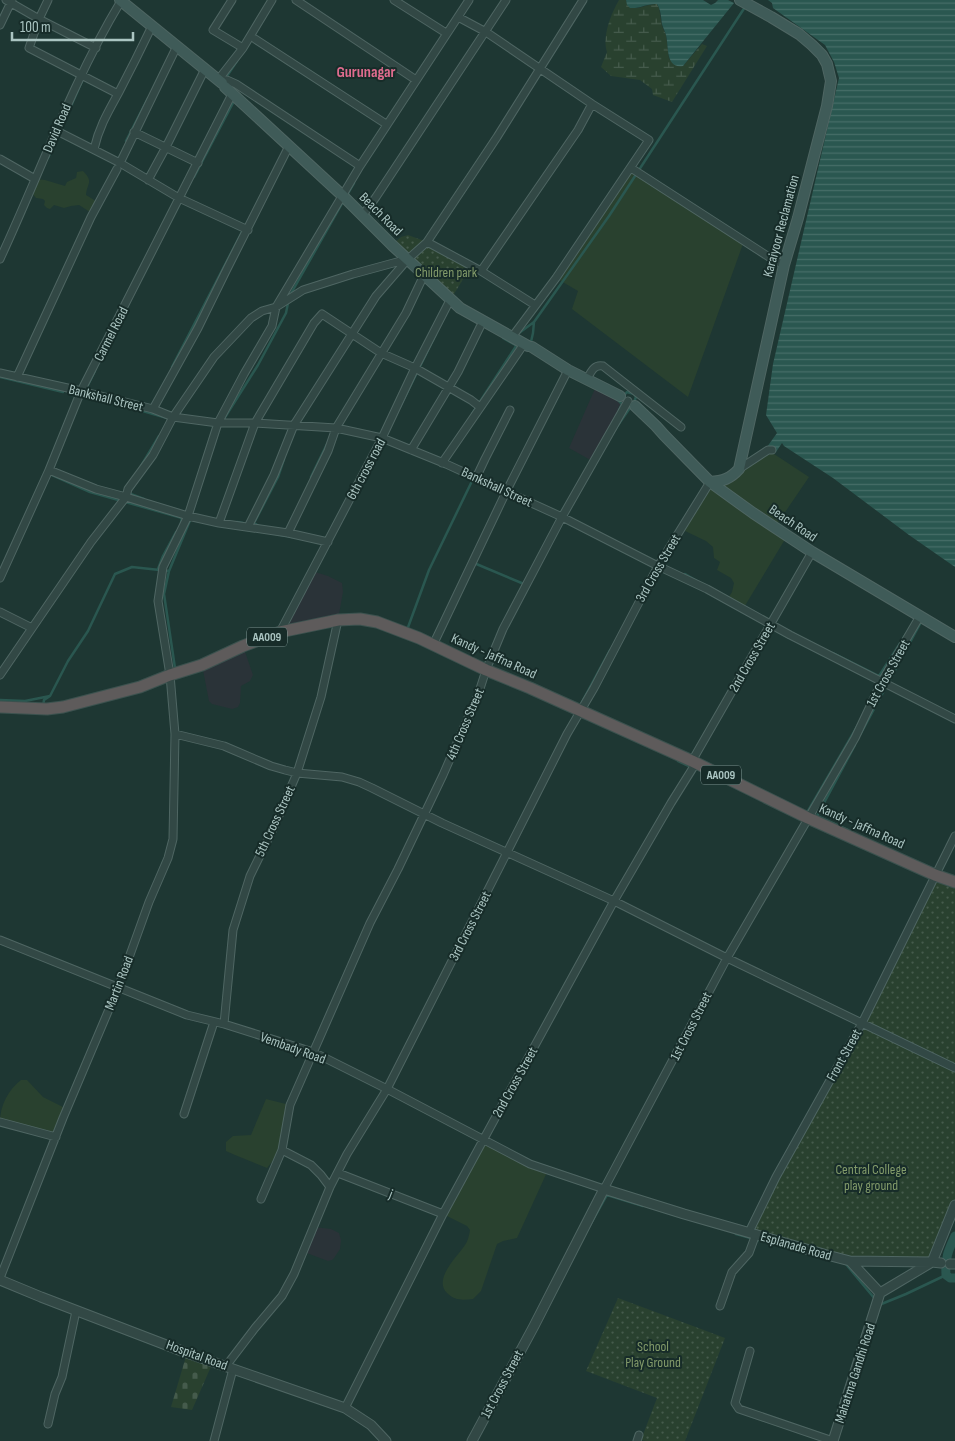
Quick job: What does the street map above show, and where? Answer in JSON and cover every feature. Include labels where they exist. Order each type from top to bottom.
[{"type":"highway","name":"Kandy - Jaffna Road","points":[[0,707],[46,709],[63,707],[140,687],[170,675],[202,666],[243,646],[280,632],[338,620],[360,619],[377,622],[404,631],[486,670],[694,762],[808,818],[935,875],[955,882]]},
{"type":"main road","name":"Karaiyoor Reclamation","points":[[739,469],[784,265],[827,106],[831,81],[827,64],[822,55],[812,45],[799,34],[740,0]]},
{"type":"main road","name":"Beach Road","points":[[120,1],[205,69],[343,196],[424,275],[460,308],[481,324],[512,337],[568,370],[627,400],[656,426],[710,482],[812,552],[955,637]]},
{"type":"main road","points":[[710,482],[726,480],[739,469]]},
{"type":"street","points":[[48,0],[29,48],[118,94]]},
{"type":"street","points":[[232,0],[213,30],[243,48]]},
{"type":"street","name":"Carmel Road","points":[[0,578],[49,470],[82,391],[178,198],[198,163],[224,86],[243,48],[272,0]]},
{"type":"street","points":[[296,0],[416,80]]},
{"type":"street","points":[[394,0],[446,33]]},
{"type":"street","name":"Martin Road","points":[[0,1279],[118,988],[149,902],[168,858],[173,838],[175,734],[170,675],[158,601],[163,567],[188,516],[218,423],[272,326],[276,307],[386,124],[469,0]]},
{"type":"street","points":[[363,215],[506,0]]},
{"type":"street","points":[[248,527],[274,475],[294,425],[376,296],[408,259],[427,242],[583,0]]},
{"type":"street","points":[[0,25],[9,1],[39,19],[96,48]]},
{"type":"street","name":"David Road","points":[[0,259],[57,131],[67,104],[120,1]]},
{"type":"street","points":[[458,17],[486,32],[649,140],[556,278],[512,337]]},
{"type":"street","points":[[94,149],[102,121],[118,94],[152,26]]},
{"type":"street","points":[[254,40],[386,124]]},
{"type":"street","points":[[17,377],[92,217],[177,46]]},
{"type":"street","points":[[148,180],[205,69]]},
{"type":"street","points":[[224,86],[227,80],[236,84],[360,166]]},
{"type":"street","points":[[480,272],[578,130],[592,104]]},
{"type":"street","points":[[57,131],[94,149],[118,166],[148,180],[178,198],[248,230]]},
{"type":"street","points":[[134,132],[198,163]]},
{"type":"street","points":[[153,409],[198,328],[289,146]]},
{"type":"street","points":[[0,159],[35,179]]},
{"type":"street","points":[[631,168],[760,252],[784,265]]},
{"type":"street","points":[[427,242],[535,305]]},
{"type":"street","points":[[0,675],[91,542],[126,497],[128,489],[152,455],[173,417],[214,357],[251,318],[276,307],[303,290],[408,259]]},
{"type":"street","points":[[288,533],[328,451],[336,428],[406,313],[424,275]]},
{"type":"street","name":"6th cross road","points":[[280,632],[382,438],[448,304]]},
{"type":"street","points":[[219,523],[255,423],[314,323],[322,314],[381,353],[415,368],[480,407]]},
{"type":"street","points":[[411,450],[468,354],[481,324]]},
{"type":"street","points":[[442,463],[480,407],[528,346]]},
{"type":"street","points":[[587,379],[595,366],[603,366],[681,427]]},
{"type":"street","points":[[433,645],[506,492],[568,370]]},
{"type":"street","name":"Bankshall Street","points":[[0,373],[153,409],[173,417],[218,423],[255,423],[336,428],[382,438],[562,517],[721,596],[771,625],[955,719]]},
{"type":"street","name":"4th Cross Street","points":[[261,1199],[282,1150],[290,1105],[312,1052],[478,695],[503,629],[627,400]]},
{"type":"street","points":[[476,478],[510,410]]},
{"type":"street","points":[[739,469],[768,450],[772,450]]},
{"type":"street","points":[[49,470],[96,489],[188,516],[219,523],[288,533],[328,542]]},
{"type":"street","name":"3rd Cross Street","points":[[230,1367],[255,1328],[282,1296],[294,1274],[330,1187],[347,1154],[387,1089],[580,711],[658,566],[710,482]]},
{"type":"street","name":"2nd Cross Street","points":[[345,1408],[444,1214],[614,901],[812,552]]},
{"type":"street","points":[[0,612],[32,628]]},
{"type":"street","name":"1st Cross Street","points":[[472,1441],[727,958],[855,738],[882,682],[920,616]]},
{"type":"street","name":"5th Cross Street","points":[[224,1024],[232,930],[250,876],[297,774],[321,697],[338,620]]},
{"type":"street","points":[[175,734],[224,746],[271,766],[297,774],[342,777],[359,782],[507,853],[614,901],[955,1068]]},
{"type":"street","points":[[935,875],[955,836]]},
{"type":"street","name":"Front Street","points":[[720,1306],[732,1272],[749,1253],[753,1233],[776,1177],[862,1022],[935,875]]},
{"type":"street","name":"Vembady Road","points":[[0,940],[187,1015],[224,1024],[312,1052],[530,1164],[604,1189]]},
{"type":"street","points":[[184,1114],[214,1022]]},
{"type":"street","points":[[0,1122],[56,1137]]},
{"type":"street","points":[[282,1150],[311,1165],[330,1187]]},
{"type":"street","name":"j","points":[[338,1173],[444,1214]]},
{"type":"street","name":"Esplanade Road","points":[[604,1189],[850,1261],[949,1264]]},
{"type":"street","points":[[850,1261],[878,1298],[932,1262],[955,1205]]},
{"type":"street","name":"Hospital Road","points":[[0,1279],[76,1311],[187,1353],[345,1408],[371,1426],[386,1441]]},
{"type":"street","name":"Mahatma Gandhi Road","points":[[833,1441],[878,1298]]},
{"type":"street","points":[[48,1424],[55,1394],[62,1377],[76,1311]]},
{"type":"street","points":[[750,1351],[735,1403],[739,1409],[833,1441]]},
{"type":"street","points":[[214,1441],[230,1367]]},
{"type":"shaded area","points":[[626,0],[703,0],[711,5],[718,0],[728,0],[734,3],[683,66],[677,66],[673,64],[669,56],[666,35],[657,4],[630,8]]},
{"type":"shaded area","points":[[768,0],[955,0],[955,567],[782,443],[776,452],[767,447],[777,433],[766,415],[773,364],[839,78],[834,62],[825,45],[773,8],[772,3]]},
{"type":"shaded area","points":[[597,384],[628,401],[594,462],[569,448]]},
{"type":"shaded area","points":[[312,571],[342,583],[343,592],[338,620],[280,632]]},
{"type":"shaded area","points":[[243,646],[253,675],[250,681],[241,686],[238,707],[232,709],[212,704],[209,701],[202,665]]},
{"type":"shaded area","points":[[314,1227],[331,1229],[339,1233],[341,1240],[340,1249],[332,1260],[328,1261],[304,1252]]},
{"type":"green space","points":[[619,0],[626,0],[628,5],[634,8],[657,4],[666,35],[669,59],[683,66],[702,44],[707,46],[672,102],[653,95],[652,89],[640,80],[611,76],[601,67],[607,52],[606,32]]},
{"type":"green space","points":[[631,168],[744,241],[688,397],[572,309],[578,291],[556,278]]},
{"type":"green space","points":[[83,171],[89,180],[86,195],[99,203],[93,214],[79,205],[64,208],[54,205],[50,209],[47,208],[44,205],[45,201],[43,199],[36,198],[30,191],[35,179],[65,186],[67,182],[76,178],[77,172]]},
{"type":"green space","name":"Children park","points":[[408,235],[427,242],[471,266],[451,299],[392,245],[401,237]]},
{"type":"green space","points":[[768,450],[809,477],[775,527],[787,536],[743,609],[727,600],[732,592],[734,583],[731,578],[717,570],[720,562],[714,558],[713,547],[706,541],[681,529],[710,482],[726,480]]},
{"type":"green space","name":"Central College play ground","points":[[935,875],[955,882],[955,1205],[932,1262],[850,1261],[749,1232],[862,1023]]},
{"type":"green space","points":[[21,1080],[27,1080],[43,1097],[67,1109],[56,1137],[0,1122],[1,1110],[6,1099]]},
{"type":"green space","points":[[266,1099],[290,1105],[282,1150],[267,1168],[226,1151],[226,1142],[233,1136],[251,1135]]},
{"type":"green space","points":[[484,1140],[548,1170],[517,1238],[497,1244],[481,1291],[473,1299],[466,1300],[453,1297],[447,1293],[443,1287],[443,1281],[448,1268],[467,1242],[470,1230],[467,1226],[443,1214]]},
{"type":"green space","name":"School Play Ground","points":[[618,1298],[725,1338],[685,1441],[641,1440],[657,1398],[586,1371]]},
{"type":"green space","points":[[187,1353],[213,1362],[192,1410],[171,1407]]},
{"type":"waterway","points":[[519,333],[534,322],[609,216],[745,7]]},
{"type":"waterway","points":[[225,79],[237,61]]},
{"type":"waterway","points":[[48,158],[83,79]]},
{"type":"waterway","points":[[126,141],[148,98]]},
{"type":"waterway","points":[[194,177],[234,101]]},
{"type":"waterway","points":[[347,195],[354,183]]},
{"type":"waterway","points":[[289,297],[344,200]]},
{"type":"waterway","points":[[172,367],[242,232]]},
{"type":"waterway","points":[[222,422],[258,365],[286,313],[288,303]]},
{"type":"waterway","points":[[530,346],[534,322]]},
{"type":"waterway","points":[[400,407],[436,334]]},
{"type":"waterway","points":[[503,338],[517,346]]},
{"type":"waterway","points":[[472,414],[518,343]]},
{"type":"waterway","points":[[86,389],[95,371]]},
{"type":"waterway","points":[[0,377],[63,392]]},
{"type":"waterway","points":[[616,399],[619,401],[627,392],[634,394],[636,397],[616,428]]},
{"type":"waterway","points":[[619,401],[622,404],[619,410]]},
{"type":"waterway","points":[[122,405],[167,418]]},
{"type":"waterway","points":[[141,466],[159,436]]},
{"type":"waterway","points":[[311,477],[327,444]]},
{"type":"waterway","points":[[259,526],[254,523],[278,477],[284,459]]},
{"type":"waterway","points":[[52,475],[90,492],[182,518],[181,523]]},
{"type":"waterway","points":[[407,630],[429,570],[473,479],[475,480]]},
{"type":"waterway","points":[[128,493],[144,499]]},
{"type":"waterway","points":[[0,700],[25,701],[50,696],[68,661],[88,631],[115,574],[132,567],[169,571],[191,518]]},
{"type":"waterway","points":[[237,522],[243,523]]},
{"type":"waterway","points":[[158,569],[176,532]]},
{"type":"waterway","points":[[281,535],[292,537]]},
{"type":"waterway","points":[[475,562],[524,584]]},
{"type":"waterway","points":[[169,571],[164,594],[175,668]]},
{"type":"waterway","points":[[685,574],[697,581]]},
{"type":"waterway","points":[[860,735],[921,622]]},
{"type":"waterway","points":[[833,653],[879,676],[906,634]]},
{"type":"waterway","points":[[582,702],[610,650]]},
{"type":"waterway","points":[[43,706],[44,700],[50,696]]},
{"type":"waterway","points":[[805,812],[808,811],[858,725]]},
{"type":"waterway","points":[[848,830],[817,816],[855,745]]},
{"type":"waterway","points":[[678,761],[691,767]]},
{"type":"waterway","points":[[589,1227],[607,1195],[643,1206]]},
{"type":"waterway","points":[[736,1234],[791,1249]]},
{"type":"waterway","points":[[955,1236],[946,1264],[946,1275],[950,1278],[955,1278]]},
{"type":"waterway","points":[[845,1263],[875,1299]]},
{"type":"waterway","points":[[879,1305],[946,1275]]},
{"type":"district","name":"Gurunagar","points":[[366,72]]}]
